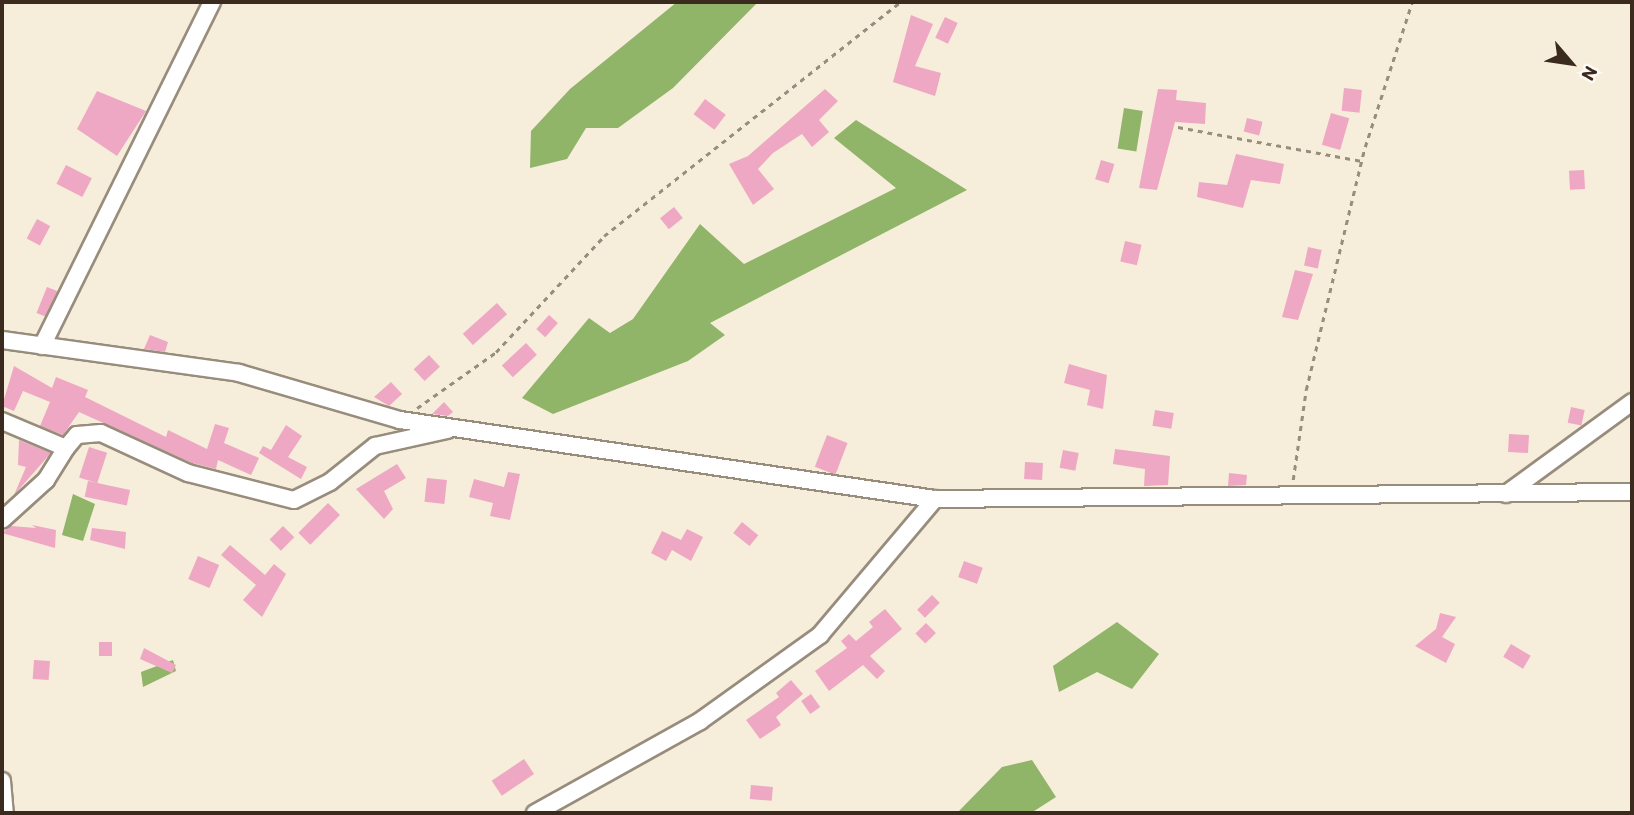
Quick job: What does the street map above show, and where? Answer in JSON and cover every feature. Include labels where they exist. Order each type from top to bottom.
[{"type":"street","points":[[42,346],[212,2]]},
{"type":"street","points":[[2,340],[239,373],[400,420],[935,499],[1290,498],[1632,492]]},
{"type":"street","points":[[1506,494],[1632,402]]},
{"type":"street","points":[[2,421],[66,447]]},
{"type":"street","points":[[2,520],[46,480],[66,447],[78,435],[100,433],[188,473],[294,500],[330,482],[375,446],[458,427]]},
{"type":"street","points":[[535,813],[700,721],[820,635],[935,499]]},
{"type":"street","points":[[2,781],[5,813]]},
{"type":"path","points":[[400,420],[496,352],[604,236],[901,2]]},
{"type":"path","points":[[1290,498],[1306,390],[1362,161],[1412,2]]},
{"type":"path","points":[[1178,127],[1362,161]]},
{"type":"green space","points":[[677,2],[758,2],[673,88],[618,128],[586,128],[567,159],[530,168],[531,131],[570,89]]},
{"type":"green space","points":[[1124,108],[1143,111],[1136,151],[1118,148]]},
{"type":"green space","points":[[856,120],[967,190],[710,323],[725,335],[688,361],[553,414],[522,398],[589,318],[610,333],[633,319],[700,224],[744,264],[896,188],[834,138]]},
{"type":"green space","points":[[73,494],[95,504],[83,541],[62,535]]},
{"type":"green space","points":[[1117,622],[1159,654],[1132,689],[1097,672],[1059,692],[1053,666]]},
{"type":"green space","points":[[173,660],[176,671],[143,687],[141,672]]},
{"type":"green space","points":[[1032,760],[1056,797],[1031,813],[957,813],[1002,767]]},
{"type":"building","points":[[911,15],[933,24],[915,66],[941,73],[935,96],[893,82]]},
{"type":"building","points":[[945,17],[958,23],[948,44],[935,38]]},
{"type":"building","points":[[1344,88],[1362,90],[1359,113],[1342,111]]},
{"type":"building","points":[[825,89],[838,101],[819,120],[829,132],[812,147],[802,134],[773,153],[758,169],[774,189],[753,205],[729,164],[748,156]]},
{"type":"building","points":[[1158,89],[1177,90],[1176,100],[1206,103],[1205,124],[1175,122],[1157,190],[1139,188]]},
{"type":"building","points":[[97,91],[146,111],[117,156],[77,129]]},
{"type":"building","points":[[705,99],[726,115],[714,130],[694,114]]},
{"type":"building","points":[[1331,113],[1349,118],[1340,150],[1322,145]]},
{"type":"building","points":[[1247,118],[1263,122],[1259,135],[1244,132]]},
{"type":"building","points":[[1236,154],[1284,164],[1280,184],[1251,180],[1243,208],[1197,197],[1199,182],[1227,185]]},
{"type":"building","points":[[1101,160],[1114,164],[1109,183],[1095,179]]},
{"type":"building","points":[[66,165],[92,178],[82,197],[56,184]]},
{"type":"building","points":[[1584,170],[1585,189],[1570,190],[1569,171]]},
{"type":"building","points":[[674,207],[683,218],[669,229],[660,218]]},
{"type":"building","points":[[37,219],[50,226],[40,245],[27,238]]},
{"type":"building","points":[[1125,241],[1142,245],[1137,265],[1120,261]]},
{"type":"building","points":[[1308,247],[1322,250],[1318,268],[1304,266]]},
{"type":"building","points":[[1295,270],[1313,274],[1298,320],[1282,317]]},
{"type":"building","points":[[47,287],[57,291],[47,317],[37,313]]},
{"type":"building","points":[[497,303],[507,314],[473,345],[463,334]]},
{"type":"building","points":[[549,315],[558,323],[545,337],[536,329]]},
{"type":"building","points":[[150,335],[168,342],[165,352],[144,349]]},
{"type":"building","points":[[526,343],[537,355],[513,377],[502,366]]},
{"type":"building","points":[[429,355],[440,367],[425,381],[414,369]]},
{"type":"building","points":[[1069,364],[1107,375],[1103,409],[1087,405],[1090,390],[1064,383]]},
{"type":"building","points":[[14,366],[52,388],[56,377],[88,390],[85,397],[166,437],[168,430],[207,449],[215,424],[229,428],[224,443],[259,458],[251,475],[218,460],[216,469],[192,463],[79,412],[63,435],[40,426],[50,402],[23,391],[14,411],[2,406]]},
{"type":"building","points":[[391,382],[402,394],[389,406],[374,397]]},
{"type":"building","points":[[444,402],[453,412],[448,416],[432,414]]},
{"type":"building","points":[[1571,407],[1585,410],[1581,426],[1568,423]]},
{"type":"building","points":[[1155,410],[1174,413],[1171,429],[1152,426]]},
{"type":"building","points":[[286,425],[302,436],[288,457],[307,467],[301,479],[259,453],[263,446],[271,450]]},
{"type":"building","points":[[1509,434],[1529,435],[1528,453],[1508,452]]},
{"type":"building","points":[[827,435],[848,443],[835,475],[815,467]]},
{"type":"building","points":[[19,440],[51,453],[14,495],[26,467],[18,465]]},
{"type":"building","points":[[89,447],[107,453],[97,483],[79,477]]},
{"type":"building","points":[[1115,449],[1170,456],[1168,485],[1144,486],[1145,469],[1113,464]]},
{"type":"building","points":[[1063,450],[1079,453],[1075,471],[1060,468]]},
{"type":"building","points":[[1025,462],[1043,463],[1042,480],[1024,479]]},
{"type":"building","points":[[397,464],[406,478],[384,491],[393,509],[384,519],[356,489]]},
{"type":"building","points":[[508,472],[520,474],[510,520],[490,516],[493,503],[469,497],[474,479],[504,487]]},
{"type":"building","points":[[1229,473],[1247,475],[1246,485],[1228,486]]},
{"type":"building","points":[[427,478],[447,480],[444,504],[424,502]]},
{"type":"building","points":[[88,481],[130,490],[127,506],[85,497]]},
{"type":"building","points":[[328,503],[340,515],[310,545],[298,533]]},
{"type":"building","points":[[742,522],[758,535],[750,546],[733,533]]},
{"type":"building","points":[[32,525],[56,530],[55,548],[2,533],[11,526],[36,528]]},
{"type":"building","points":[[283,526],[294,537],[281,551],[270,539]]},
{"type":"building","points":[[92,528],[126,532],[125,549],[90,540]]},
{"type":"building","points":[[687,529],[703,537],[691,561],[672,550],[666,561],[651,553],[662,531],[681,540]]},
{"type":"building","points":[[230,545],[265,575],[274,564],[286,574],[262,617],[243,600],[256,585],[221,555]]},
{"type":"building","points":[[198,556],[219,565],[209,588],[188,579]]},
{"type":"building","points":[[964,561],[983,568],[977,584],[958,577]]},
{"type":"building","points":[[932,595],[940,603],[925,618],[917,610]]},
{"type":"building","points":[[885,609],[902,629],[870,656],[885,671],[877,679],[863,665],[829,691],[815,671],[847,648],[841,641],[849,634],[856,641],[873,627],[869,622]]},
{"type":"building","points":[[1440,613],[1456,617],[1442,637],[1455,644],[1446,663],[1415,646],[1436,629]]},
{"type":"building","points":[[926,623],[936,633],[925,644],[915,634]]},
{"type":"building","points":[[99,642],[112,642],[112,656],[99,656]]},
{"type":"building","points":[[1511,644],[1531,656],[1523,669],[1503,657]]},
{"type":"building","points":[[144,648],[176,665],[172,673],[140,659]]},
{"type":"building","points":[[34,660],[50,661],[49,680],[33,679]]},
{"type":"building","points":[[791,680],[803,694],[776,717],[781,725],[760,739],[746,720],[779,697],[776,693]]},
{"type":"building","points":[[811,694],[820,707],[810,714],[801,701]]},
{"type":"building","points":[[524,759],[534,774],[502,796],[492,781]]},
{"type":"building","points":[[751,785],[773,787],[772,801],[750,799]]}]
